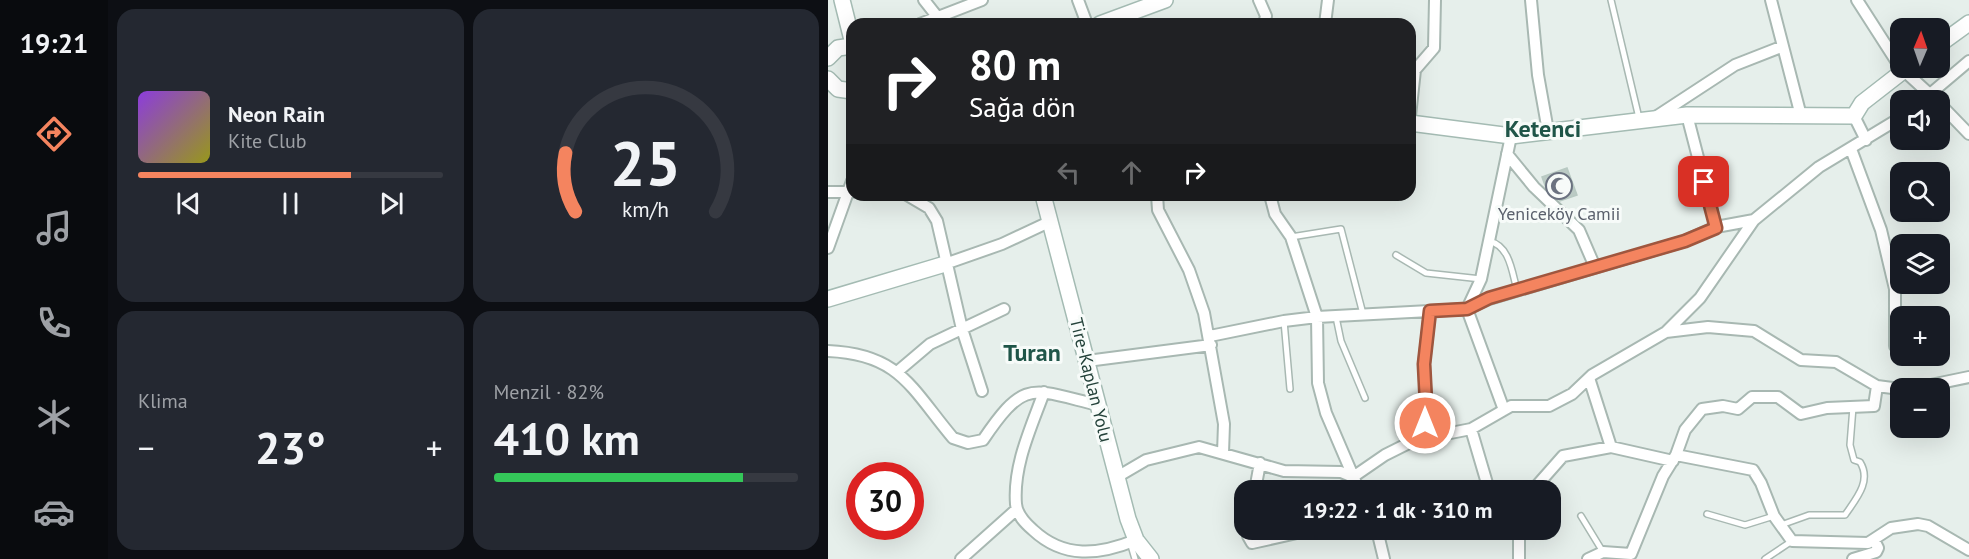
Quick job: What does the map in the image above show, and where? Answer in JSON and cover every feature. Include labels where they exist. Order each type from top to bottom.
[{"type":"street","points":[[842,0],[846,18]]},
{"type":"street","points":[[924,0],[938,18]]},
{"type":"street","points":[[946,18],[982,0]]},
{"type":"street","points":[[1078,0],[1085,18]]},
{"type":"street","points":[[1117,18],[1165,0]]},
{"type":"street","points":[[1259,0],[1266,18]]},
{"type":"street","points":[[1326,18],[1328,0]]},
{"type":"street","points":[[1416,69],[1434,48],[1435,0]]},
{"type":"street","points":[[1531,0],[1538,75],[1548,131]]},
{"type":"street","points":[[1771,0],[1781,46],[1801,116]]},
{"type":"street","points":[[1857,0],[1890,49]]},
{"type":"street","points":[[1950,37],[1969,23]]},
{"type":"street","points":[[1646,119],[1735,65],[1781,46]]},
{"type":"street","points":[[828,54],[838,48],[846,47]]},
{"type":"street","points":[[1938,90],[1969,61]]},
{"type":"street","points":[[1854,116],[1862,103],[1891,78]]},
{"type":"street","points":[[1912,78],[1923,90]]},
{"type":"street","points":[[1950,114],[1969,134]]},
{"type":"street","points":[[1687,115],[1716,228]]},
{"type":"street","points":[[1416,124],[1511,136],[1687,115],[1854,116]]},
{"type":"street","points":[[1854,116],[1866,140]]},
{"type":"street","points":[[1353,477],[1385,455],[1415,440],[1471,429],[1511,406],[1549,406],[1572,394],[1589,378],[1666,332],[1700,298],[1754,220],[1819,167],[1890,124]]},
{"type":"street","points":[[1504,410],[1467,309],[1481,279],[1511,136]]},
{"type":"street","points":[[1851,149],[1881,230],[1895,289],[1895,306]]},
{"type":"street","points":[[1507,154],[1534,187],[1579,230],[1595,267]]},
{"type":"street","points":[[828,192],[846,192]]},
{"type":"street","points":[[828,248],[846,201]]},
{"type":"street","points":[[917,201],[928,208],[937,221],[945,264],[962,329],[982,391]]},
{"type":"street","name":"Tire-Kaplan Yolu","points":[[1044,201],[1133,541],[1151,559]]},
{"type":"street","points":[[1157,201],[1158,210],[1189,270],[1210,341],[1224,424],[1223,453]]},
{"type":"street","points":[[1272,201],[1275,214],[1291,237],[1317,317],[1318,383],[1326,413],[1354,480]]},
{"type":"street","points":[[1087,361],[1210,341],[1284,321],[1317,317],[1467,309],[1517,290],[1685,241],[1716,228],[1754,220]]},
{"type":"street","points":[[828,299],[945,264],[1002,244],[1049,222]]},
{"type":"street","points":[[897,372],[930,344],[1004,309]]},
{"type":"street","points":[[1430,311],[1424,364],[1426,403],[1421,409],[1430,437]]},
{"type":"street","points":[[1666,332],[1708,327],[1754,331],[1801,360],[1836,362],[1876,386],[1890,388]]},
{"type":"street","points":[[828,351],[872,357],[897,372],[953,438],[963,443],[983,440],[1001,415],[1022,395],[1031,392],[1044,392],[1098,405]]},
{"type":"street","points":[[1950,380],[1969,376]]},
{"type":"street","points":[[1589,378],[1611,447]]},
{"type":"street","points":[[1588,559],[1603,552],[1631,557],[1663,476],[1675,458],[1685,430],[1702,409],[1723,406],[1738,409],[1752,397],[1778,397],[1801,414],[1827,408],[1874,406],[1876,386]]},
{"type":"street","points":[[1044,392],[1020,460],[1017,509],[1035,532],[1065,550],[1103,552],[1133,541]]},
{"type":"street","points":[[1471,429],[1486,480]]},
{"type":"street","points":[[1117,477],[1146,460],[1199,447],[1284,471],[1341,472],[1353,477]]},
{"type":"street","points":[[1542,480],[1563,456],[1611,447],[1753,470],[1778,521],[1792,541],[1863,544],[1874,540],[1891,528],[1918,524],[1928,526],[1969,550]]},
{"type":"street","points":[[1257,480],[1260,463]]},
{"type":"street","points":[[961,559],[1017,509]]},
{"type":"street","points":[[1250,540],[1252,543],[1265,540]]},
{"type":"street","points":[[1379,540],[1384,559]]},
{"type":"street","points":[[1519,559],[1520,540]]},
{"type":"street","points":[[1853,559],[1876,552],[1878,548],[1874,540]]},
{"type":"lane","points":[[1611,0],[1646,119]]},
{"type":"lane","points":[[1291,237],[1341,229],[1364,315]]},
{"type":"lane","points":[[1488,241],[1499,245],[1506,254],[1517,290]]},
{"type":"lane","points":[[1396,255],[1414,268],[1432,275],[1481,279]]},
{"type":"lane","points":[[1336,317],[1341,340],[1365,398]]},
{"type":"lane","points":[[1284,321],[1290,389]]},
{"type":"lane","points":[[1707,514],[1745,525],[1809,515],[1845,515],[1860,494],[1864,472],[1860,462],[1854,460],[1850,445],[1853,407]]},
{"type":"lane","points":[[1581,516],[1603,552]]},
{"type":"lane","points":[[1133,541],[1135,559]]},
{"type":"lane","points":[[1765,559],[1792,541]]},
{"type":"building","name":"Yeniceköy Camii","points":[[1567,168],[1577,195],[1560,201],[1546,188],[1542,177]]},
{"type":"place","name":"Yeniceköy Camii","points":[[1559,186]]},
{"type":"district","name":"Ketenci","points":[[1543,129]]},
{"type":"district","name":"Turan","points":[[1032,353]]},
{"type":"route","points":[[1425,423],[1421,409],[1426,403],[1424,364],[1430,311],[1467,309],[1489,298],[1685,241],[1716,228],[1704,182]]}]
